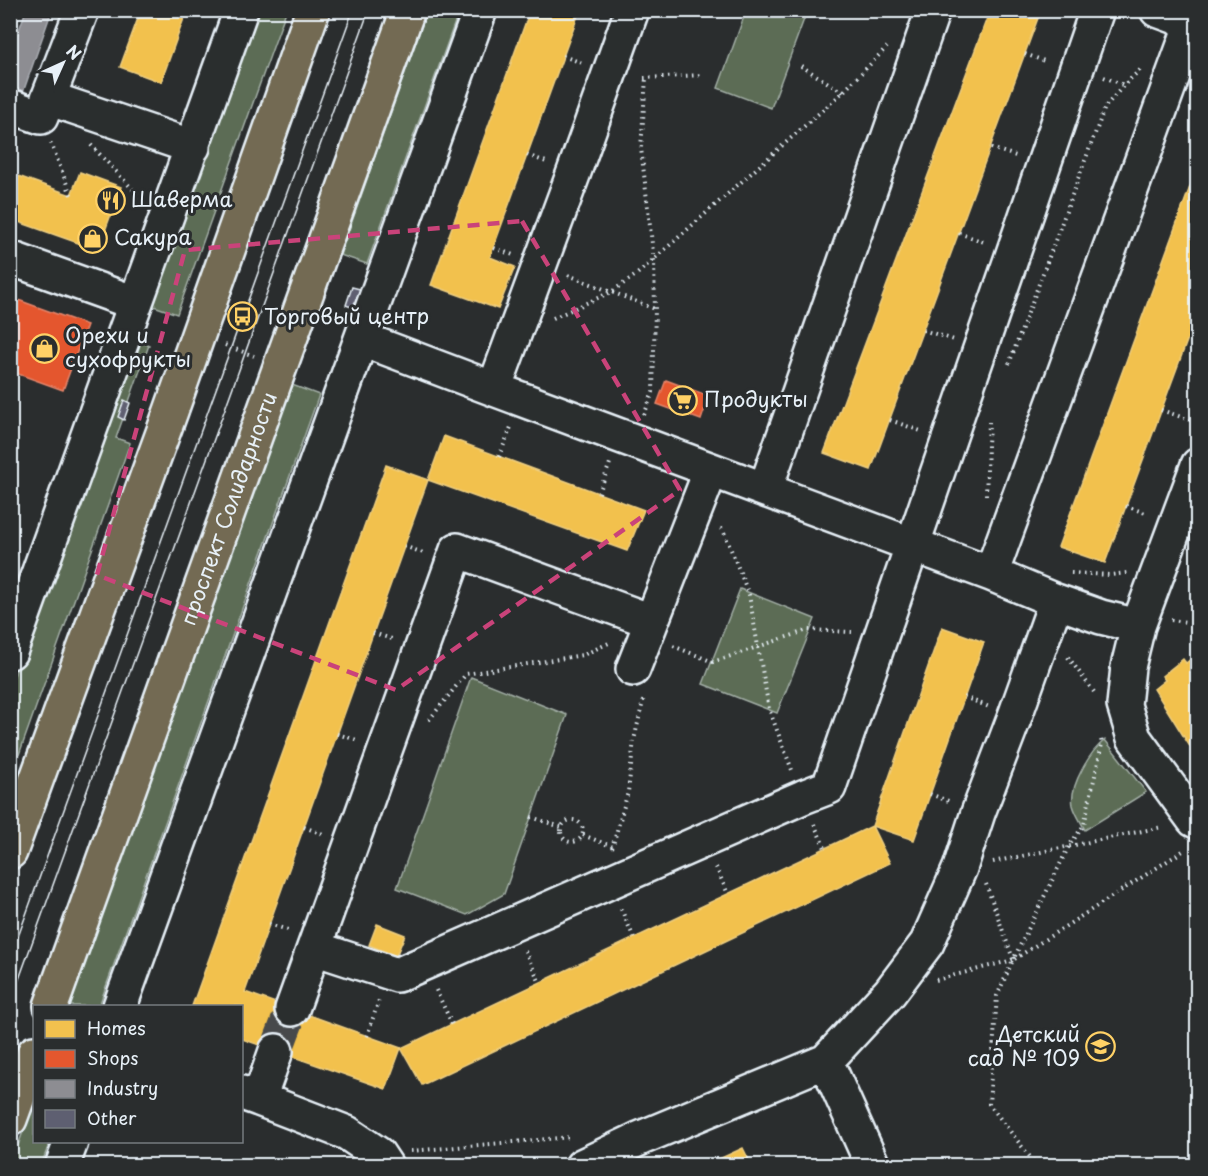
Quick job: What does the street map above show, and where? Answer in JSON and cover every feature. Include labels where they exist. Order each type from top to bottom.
[{"type":"main road","points":[[10,852],[314,10]]},
{"type":"main road","name":"проспект Солидарности","points":[[51,1005],[408,10]]},
{"type":"main road","points":[[10,1119],[33,1056]]},
{"type":"street","points":[[44,108],[82,10]]},
{"type":"street","points":[[10,652],[241,10]]},
{"type":"street","points":[[120,1005],[480,10]]},
{"type":"street","points":[[494,389],[632,10]]},
{"type":"street","points":[[765,490],[933,10]]},
{"type":"street","points":[[314,948],[397,975],[829,787],[1097,10]]},
{"type":"street","points":[[991,574],[1195,24],[1157,10]]},
{"type":"street","points":[[10,106],[44,108],[193,147]]},
{"type":"street","points":[[10,258],[135,303]]},
{"type":"street","points":[[362,339],[634,441],[705,484],[765,490],[1057,601],[1138,626]]},
{"type":"street","points":[[1194,830],[1134,738],[1124,705],[1128,667],[1138,626],[1197,465]]},
{"type":"street","points":[[633,669],[705,484]]},
{"type":"street","points":[[291,1009],[457,550],[648,628]]},
{"type":"street","points":[[577,1151],[641,1138],[826,1061],[890,992],[927,943],[969,866],[978,813],[1057,601]]},
{"type":"street","points":[[276,1051],[250,1096],[347,1133],[382,1160]]},
{"type":"street","points":[[826,1061],[873,1166]]},
{"type":"street","points":[[62,1166],[71,1143]]},
{"type":"path","points":[[514,336],[611,292],[654,261],[843,92],[892,41]]},
{"type":"path","points":[[1010,364],[1105,107],[1149,62]]},
{"type":"path","points":[[801,66],[843,92]]},
{"type":"path","points":[[634,441],[653,392],[654,261],[641,148],[646,78]]},
{"type":"path","points":[[44,108],[71,195]]},
{"type":"path","points":[[88,141],[143,201]]},
{"type":"path","points":[[540,264],[655,309]]},
{"type":"path","points":[[222,344],[256,357]]},
{"type":"path","points":[[1161,410],[1197,423]]},
{"type":"path","points":[[986,502],[989,420]]},
{"type":"path","points":[[705,484],[748,595],[770,709],[802,797]]},
{"type":"path","points":[[1124,705],[1105,706],[1057,601],[1110,575],[1159,569]]},
{"type":"path","points":[[427,724],[466,674],[583,655],[648,628],[713,662],[808,630],[882,634]]},
{"type":"path","points":[[609,882],[606,871],[628,792],[634,740],[648,683],[633,669]]},
{"type":"path","points":[[1035,1164],[989,1104],[997,996],[1069,846],[1084,825],[1102,744],[1099,733]]},
{"type":"path","points":[[531,817],[561,827]]},
{"type":"path","points":[[570,819],[576,820],[584,829],[583,835],[579,841],[572,843],[561,835],[561,827],[570,819]]},
{"type":"path","points":[[1013,960],[969,866],[1069,846],[1194,830]]},
{"type":"path","points":[[935,980],[1013,960],[1194,830]]},
{"type":"path","points":[[583,835],[613,847]]},
{"type":"path","points":[[423,964],[452,1024]]},
{"type":"path","points":[[367,1036],[388,973]]},
{"type":"path","points":[[382,1160],[577,1151]]},
{"type":"highlighted area","points":[[522,221],[680,490],[396,690],[97,575],[185,250]]},
{"type":"green space","points":[[254,11],[286,11],[177,314],[148,304]]},
{"type":"green space","points":[[427,11],[459,11],[367,264],[340,255]]},
{"type":"green space","points":[[746,11],[807,11],[771,108],[718,88]]},
{"type":"green space","points":[[135,340],[149,345],[116,438],[130,443],[11,777],[10,687]]},
{"type":"green space","points":[[292,385],[319,395],[99,1005],[69,1005]]},
{"type":"green space","points":[[740,589],[815,619],[777,713],[703,684]]},
{"type":"green space","points":[[471,677],[567,715],[504,894],[467,915],[397,888]]},
{"type":"green space","points":[[1105,740],[1146,792],[1085,830],[1073,805],[1074,788],[1082,769]]},
{"type":"green space","points":[[33,1104],[33,1143],[50,1143],[41,1165],[11,1165]]},
{"type":"building: Homes","points":[[141,10],[187,10],[161,82],[120,67]]},
{"type":"building: Homes","points":[[530,10],[580,10],[490,257],[515,267],[498,309],[431,285]]},
{"type":"building: Homes","points":[[990,10],[1041,10],[871,470],[824,453]]},
{"type":"building: Homes","points":[[1198,165],[1198,311],[1105,563],[1058,547]]},
{"type":"building: Homes","points":[[80,172],[121,187],[98,250],[10,219],[10,173],[71,195]]},
{"type":"building: Homes","points":[[444,436],[644,510],[627,551],[428,480]]},
{"type":"building: Homes","points":[[386,465],[428,480],[245,992],[401,1048],[386,1089],[243,1039],[243,1005],[192,1005]]},
{"type":"building: Homes","points":[[942,627],[984,642],[914,840],[872,826]]},
{"type":"building: Homes","points":[[1198,653],[1198,753],[1189,745],[1154,689],[1165,680],[1162,676],[1183,659],[1186,663]]},
{"type":"building: Homes","points":[[872,826],[890,863],[422,1085],[401,1048]]},
{"type":"building: Homes","points":[[377,924],[405,935],[396,956],[369,945]]},
{"type":"building: Homes","points":[[743,1148],[752,1166],[704,1166]]},
{"type":"building: Shops","name":"Орехи и сухофрукты","points":[[10,297],[87,325],[63,390],[10,371]]},
{"type":"building: Shops","name":"Продукты","points":[[666,380],[709,396],[701,420],[657,404]]},
{"type":"building: Industry","points":[[26,10],[52,10],[21,98],[10,95],[10,56]]},
{"type":"building: Other","points":[[352,287],[360,289],[354,308],[346,305]]},
{"type":"building: Other","points":[[124,400],[130,403],[124,420],[118,417]]},
{"type":"tunnel","points":[[276,1051],[292,1009]]},
{"type":"tram line","points":[[10,959],[353,10]]},
{"type":"tram line","points":[[10,1004],[369,10]]},
{"type":"place","name":"Шаверма","points":[[110,200]]},
{"type":"place","name":"Сакура","points":[[93,238]]},
{"type":"place","name":"Торговый центр","points":[[243,317]]},
{"type":"place","name":"Орехи и сухофрукты","points":[[44,348]]},
{"type":"place","name":"Продукты","points":[[683,400]]},
{"type":"place","name":"Детский сад № 109","points":[[1101,1047]]}]
